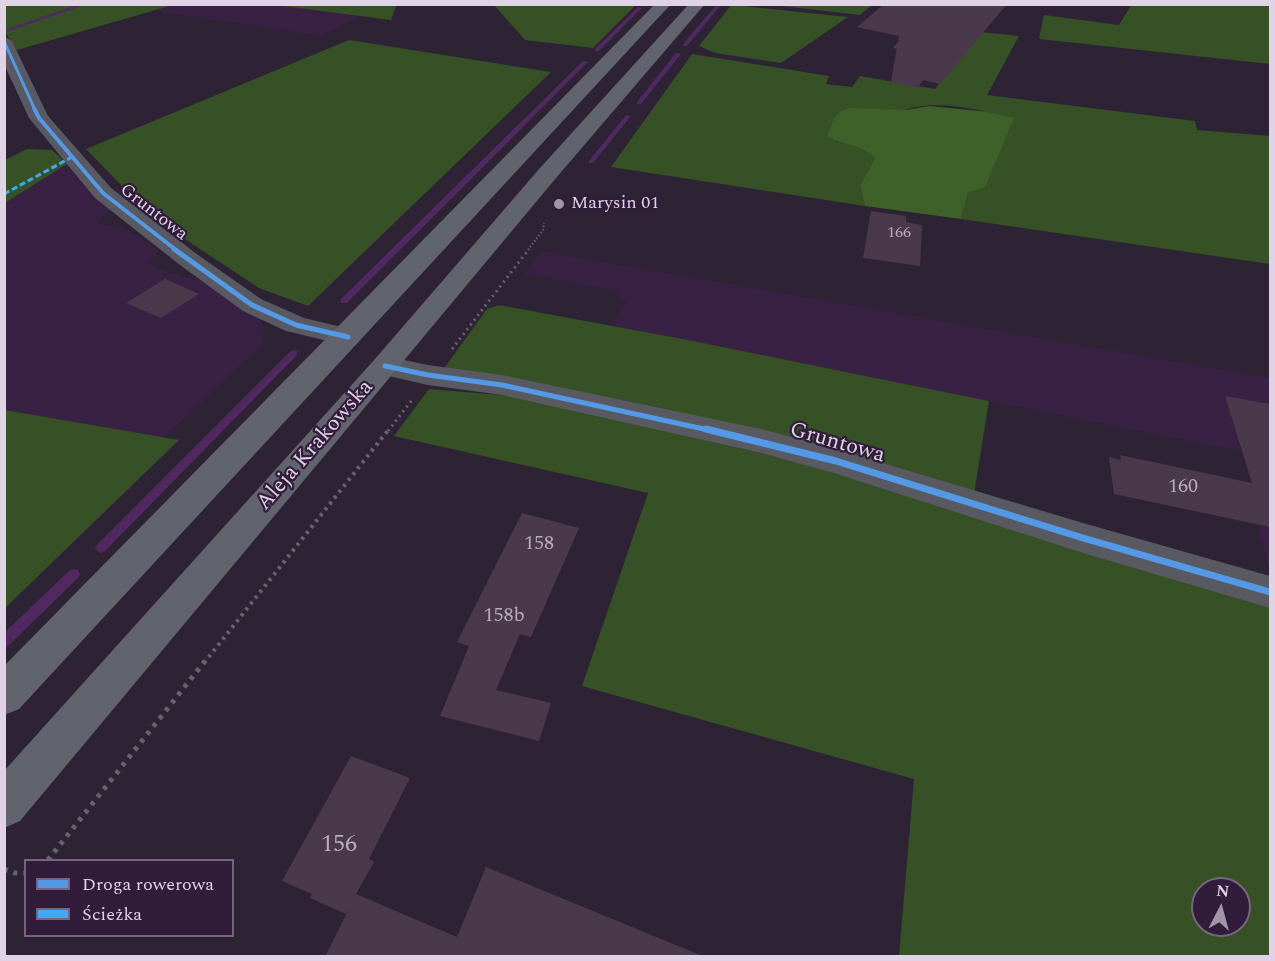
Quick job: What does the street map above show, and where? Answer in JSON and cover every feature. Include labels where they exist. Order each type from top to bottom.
[{"type":"main road","points":[[4,695],[664,4]]},
{"type":"main road","name":"Aleja Krakowska","points":[[4,805],[385,366],[548,173],[698,4]]},
{"type":"street","name":"Gruntowa","points":[[4,40],[39,118],[103,193],[189,260],[252,305],[296,325],[348,337]]},
{"type":"street","name":"Gruntowa","points":[[385,366],[428,375],[502,385],[771,444],[836,461],[1083,538],[1270,592]]},
{"type":"path","points":[[50,859],[414,398],[428,375],[462,338],[543,230],[544,218]]},
{"type":"path","points":[[4,869],[24,873]]},
{"type":"shaded area","points":[[173,4],[276,4],[361,16],[321,36],[154,11]]},
{"type":"shaded area","points":[[67,164],[111,209],[96,223],[124,228],[159,250],[148,262],[160,270],[201,281],[262,322],[264,343],[163,438],[5,410],[5,203]]},
{"type":"shaded area","points":[[541,251],[1270,378],[1270,572],[1257,524],[1265,526],[1243,452],[611,325],[627,300],[617,298],[620,292],[524,274]]},
{"type":"green space","points":[[732,4],[848,17],[781,63],[715,53],[699,46]]},
{"type":"green space","points":[[872,4],[860,15],[774,5]]},
{"type":"green space","points":[[1132,4],[1270,5],[1270,64],[1039,39],[1044,15],[1119,25]]},
{"type":"green space","points":[[4,5],[173,5],[17,50],[5,32]]},
{"type":"green space","points":[[276,5],[396,5],[391,20]]},
{"type":"green space","points":[[494,5],[636,5],[593,48],[525,40]]},
{"type":"green space","points":[[913,25],[1019,36],[987,95],[1195,121],[1197,130],[1270,136],[1270,264],[961,219],[968,193],[1013,118],[965,108],[928,105],[906,109],[835,141],[866,149],[875,158],[860,185],[865,206],[611,167],[692,54],[829,76],[826,84],[852,87],[860,76],[935,89],[952,69],[929,55],[893,48]]},
{"type":"green space","points":[[349,40],[551,72],[308,306],[259,288],[153,218],[86,149]]},
{"type":"green space","points":[[929,106],[989,112],[1014,118],[985,187],[968,193],[961,219],[865,206],[860,185],[875,158],[858,147],[827,136],[834,119],[841,111],[850,108],[906,110]]},
{"type":"green space","points":[[27,149],[52,150],[67,164],[5,203],[5,160]]},
{"type":"green space","points":[[499,305],[683,339],[989,401],[974,494],[452,371],[445,367],[487,309]]},
{"type":"green space","points":[[429,389],[512,396],[813,465],[1061,544],[1270,604],[1270,956],[899,956],[914,779],[582,686],[648,493],[394,436]]},
{"type":"green space","points":[[4,410],[179,440],[5,608]]},
{"type":"building","points":[[884,4],[1007,4],[940,84],[923,80],[918,88],[891,82],[899,36],[857,27]]},
{"type":"building","points":[[871,211],[906,216],[906,222],[922,225],[920,266],[863,258]]},
{"type":"building","points":[[165,279],[199,294],[161,318],[126,303]]},
{"type":"building","points":[[1225,396],[1270,404],[1270,527],[1114,494],[1109,457],[1121,460],[1120,455],[1252,483]]},
{"type":"building","points":[[522,513],[579,528],[531,637],[520,634],[496,690],[551,703],[539,741],[440,716],[469,646],[457,642]]},
{"type":"building","points":[[351,756],[410,778],[369,859],[374,862],[356,894],[457,937],[486,867],[705,957],[325,957],[350,907],[346,914],[310,898],[312,894],[282,881]]},
{"type":"waterway","points":[[7,30],[86,4]]},
{"type":"waterway","points":[[685,45],[719,5]]},
{"type":"waterway","points":[[597,50],[640,8]]},
{"type":"waterway","points":[[639,103],[678,54]]},
{"type":"waterway","points":[[344,301],[585,62]]},
{"type":"waterway","points":[[591,162],[628,116]]},
{"type":"waterway","points":[[101,548],[294,353]]},
{"type":"waterway","points":[[4,642],[74,574]]},
{"type":"marked path","points":[[4,194],[72,157]]},
{"type":"cycle path","points":[[4,41],[39,118],[103,193],[189,260],[252,305],[296,325],[348,337]]},
{"type":"cycle path","points":[[385,366],[428,375],[502,385],[761,441],[836,461],[1083,538],[1270,592]]},
{"type":"place","name":"Marysin 01","points":[[559,204]]}]
